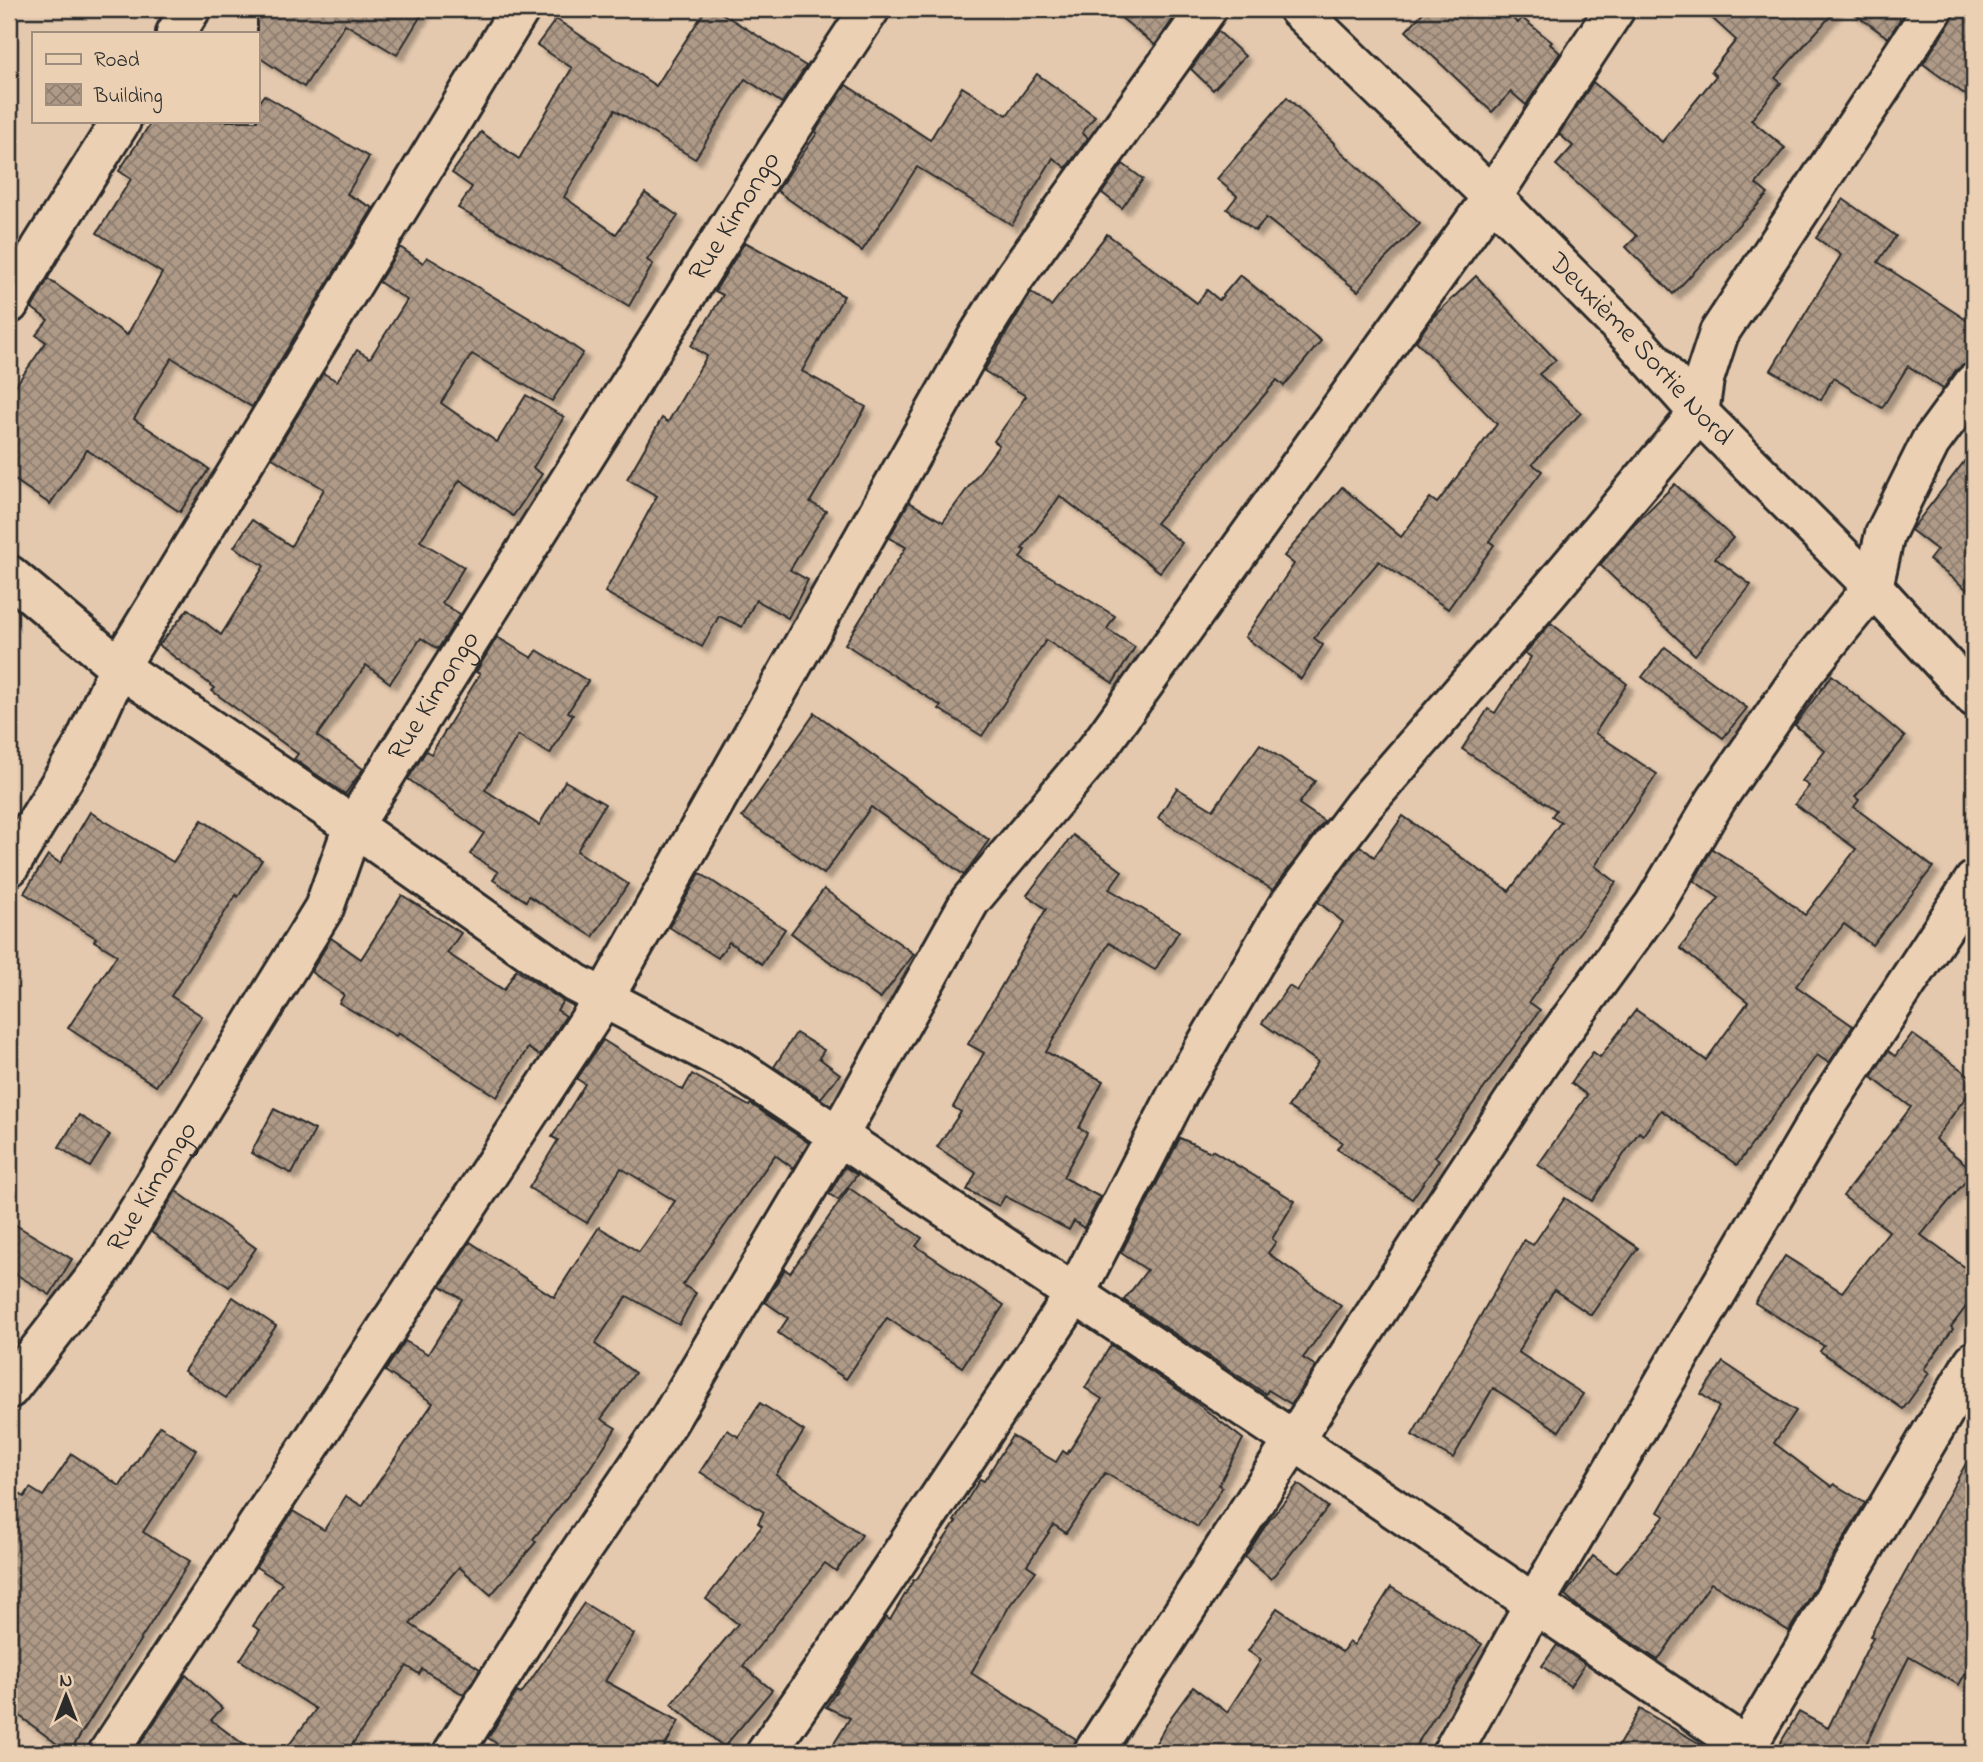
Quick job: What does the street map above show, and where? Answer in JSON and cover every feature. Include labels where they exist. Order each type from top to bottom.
[{"type":"street","points":[[177,32],[191,9]]},
{"type":"street","points":[[9,867],[82,748],[119,667],[520,9]]},
{"type":"street","name":"Rue Kimongo","points":[[9,1389],[106,1264],[324,908],[352,826],[777,150],[870,9]]},
{"type":"street","points":[[108,1753],[604,998],[1014,276],[1207,9]]},
{"type":"street","name":"Deuxième Sortie Nord","points":[[1298,9],[1492,197],[1634,340],[1699,413],[1873,587],[1974,697]]},
{"type":"street","points":[[453,1753],[559,1583],[668,1422],[838,1136],[970,901],[1098,748],[1492,197],[1615,9]]},
{"type":"street","points":[[766,1753],[1075,1294],[1178,1093],[1285,910],[1363,806],[1548,593],[1699,413],[1704,379],[1719,333],[1933,9]]},
{"type":"street","points":[[9,304],[120,122]]},
{"type":"street","points":[[1093,1753],[1541,1059],[1654,905],[1716,800],[1805,671],[1873,587],[1885,534],[1930,443],[1974,383]]},
{"type":"street","points":[[9,575],[119,667],[575,983],[732,1065],[1293,1440],[1748,1751],[1974,1361]]},
{"type":"street","points":[[1452,1753],[1534,1604],[1827,1105],[1974,881]]},
{"type":"building","points":[[257,9],[425,9],[397,55],[345,24],[304,87],[259,57]]},
{"type":"building","points":[[706,9],[715,9],[806,66],[782,103],[745,79],[695,159],[615,110],[564,197],[616,234],[645,193],[678,216],[647,260],[653,264],[629,306],[458,208],[472,187],[452,173],[481,132],[519,159],[572,68],[537,45],[556,19],[656,86]]},
{"type":"building","points":[[1110,9],[1180,9],[1155,45]]},
{"type":"building","points":[[1426,9],[1501,9],[1518,23],[1522,18],[1552,42],[1550,44],[1560,53],[1526,105],[1511,92],[1492,112],[1406,31]]},
{"type":"building","points":[[1702,9],[1837,9],[1775,78],[1781,83],[1751,120],[1785,148],[1756,184],[1768,194],[1673,294],[1626,247],[1637,236],[1556,165],[1573,146],[1559,134],[1593,82],[1662,142],[1716,76],[1711,71],[1736,40]]},
{"type":"building","points":[[1848,9],[1907,9],[1888,38]]},
{"type":"building","points":[[1955,9],[1974,9],[1974,101],[1923,64],[1951,21]]},
{"type":"building","points":[[1218,31],[1245,56],[1213,90],[1191,69]]},
{"type":"building","points":[[1037,74],[1095,116],[1082,133],[1088,138],[1066,168],[1053,158],[1012,225],[917,167],[862,251],[777,191],[846,85],[930,140],[962,87],[1007,115]]},
{"type":"building","points":[[264,95],[369,157],[347,194],[373,208],[252,407],[172,358],[134,419],[209,469],[180,512],[87,450],[50,504],[9,476],[9,395],[46,342],[36,335],[48,320],[32,308],[48,279],[127,335],[162,273],[97,233],[131,179],[119,171],[151,122],[259,122],[259,102]]},
{"type":"building","points":[[1287,97],[1334,145],[1420,224],[1378,266],[1358,291],[1266,218],[1255,231],[1227,209],[1237,196],[1217,179]]},
{"type":"building","points":[[1123,164],[1143,179],[1122,208],[1102,193]]},
{"type":"building","points":[[1843,199],[1896,236],[1878,262],[1974,325],[1974,354],[1969,362],[1956,370],[1943,389],[1908,366],[1882,408],[1833,378],[1821,400],[1771,370],[1841,255],[1816,238]]},
{"type":"building","points":[[1107,234],[1197,303],[1207,290],[1219,300],[1240,275],[1321,341],[1284,386],[1277,380],[1156,523],[1182,543],[1160,572],[1060,496],[1022,549],[1025,550],[1020,558],[1115,616],[1107,629],[1135,647],[1113,683],[1046,640],[982,736],[845,644],[906,547],[889,538],[909,502],[943,522],[999,445],[994,441],[1026,396],[984,371],[1031,292],[1051,306]]},
{"type":"building","points":[[745,242],[844,296],[802,371],[866,407],[810,502],[826,511],[790,570],[808,580],[788,618],[756,600],[742,627],[719,616],[702,647],[605,592],[657,496],[627,479],[662,418],[668,422],[707,356],[691,346],[723,295],[715,291]]},
{"type":"building","points":[[400,247],[423,263],[427,257],[583,353],[552,401],[472,354],[441,403],[497,442],[526,395],[564,417],[533,468],[542,474],[513,516],[460,480],[420,541],[464,567],[442,603],[460,614],[438,649],[421,638],[390,683],[366,665],[317,736],[363,769],[345,794],[294,759],[298,754],[212,691],[215,688],[159,645],[188,609],[221,635],[264,566],[234,547],[252,520],[291,546],[324,489],[272,458],[323,373],[337,381],[357,350],[370,358],[407,300],[379,282]]},
{"type":"building","points":[[1476,276],[1556,360],[1539,374],[1581,413],[1532,464],[1542,471],[1489,541],[1494,545],[1448,609],[1379,561],[1314,638],[1323,645],[1301,679],[1245,637],[1294,564],[1284,556],[1342,487],[1401,537],[1430,498],[1437,503],[1497,424],[1416,341],[1433,317]]},
{"type":"building","points":[[1974,449],[1974,595],[1929,560],[1937,550],[1911,530]]},
{"type":"building","points":[[1675,484],[1733,538],[1715,558],[1751,585],[1695,655],[1600,565],[1630,529]]},
{"type":"building","points":[[1551,623],[1627,684],[1595,733],[1657,774],[1595,866],[1616,882],[1529,1002],[1540,1010],[1435,1157],[1439,1160],[1412,1199],[1337,1149],[1342,1142],[1288,1107],[1318,1062],[1262,1023],[1289,986],[1297,991],[1343,922],[1318,902],[1360,846],[1374,857],[1403,816],[1509,891],[1561,822],[1552,816],[1556,810],[1462,749],[1488,709],[1495,713],[1531,657],[1525,653]]},
{"type":"building","points":[[497,637],[532,658],[537,650],[588,681],[568,712],[573,715],[550,754],[518,735],[485,790],[539,825],[565,781],[605,804],[577,851],[628,884],[593,937],[529,896],[526,901],[493,880],[498,872],[470,854],[484,833],[408,779],[426,751],[431,754],[480,674],[476,672]]},
{"type":"building","points":[[1665,647],[1747,708],[1723,738],[1642,677]]},
{"type":"building","points":[[1832,675],[1905,737],[1855,797],[1859,800],[1854,807],[1933,867],[1872,945],[1844,924],[1796,986],[1853,1026],[1829,1063],[1817,1055],[1737,1165],[1661,1110],[1643,1135],[1639,1132],[1592,1201],[1538,1165],[1587,1095],[1571,1083],[1593,1052],[1600,1057],[1636,1010],[1706,1060],[1748,1002],[1680,948],[1719,898],[1694,881],[1712,849],[1755,876],[1805,915],[1856,849],[1795,804],[1809,786],[1802,781],[1825,751],[1795,725]]},
{"type":"building","points":[[815,713],[989,840],[964,875],[871,807],[824,874],[742,817]]},
{"type":"building","points":[[1260,744],[1315,781],[1299,804],[1324,821],[1273,890],[1158,818],[1177,788],[1213,810]]},
{"type":"building","points":[[90,812],[173,862],[202,820],[262,860],[238,897],[236,895],[171,996],[202,1016],[156,1086],[68,1028],[117,955],[94,941],[96,938],[24,893],[48,855],[60,863]]},
{"type":"building","points":[[1073,835],[1122,871],[1109,889],[1179,931],[1155,970],[1109,943],[1046,1052],[1103,1081],[1079,1128],[1087,1133],[1063,1177],[1100,1197],[1084,1228],[1074,1221],[1069,1230],[1005,1196],[999,1206],[967,1190],[976,1173],[937,1147],[961,1112],[953,1107],[984,1053],[968,1044],[1046,909],[1027,895]]},
{"type":"building","points":[[700,873],[785,929],[762,964],[729,942],[718,958],[669,927]]},
{"type":"building","points":[[824,889],[914,954],[880,999],[791,933]]},
{"type":"building","points":[[402,895],[461,933],[447,953],[504,990],[516,970],[563,1001],[557,1010],[566,1016],[540,1056],[528,1048],[497,1097],[398,1033],[396,1036],[339,1003],[344,995],[311,972],[331,938],[361,959]]},
{"type":"building","points":[[796,1033],[824,1050],[819,1058],[840,1074],[821,1098],[774,1067]]},
{"type":"building","points":[[1912,1034],[1974,1079],[1974,1086],[1935,1139],[1974,1171],[1921,1235],[1974,1274],[1974,1296],[1924,1369],[1929,1373],[1903,1409],[1820,1351],[1824,1346],[1755,1303],[1785,1256],[1842,1292],[1889,1231],[1843,1196],[1911,1107],[1871,1077],[1888,1051],[1895,1056]]},
{"type":"building","points":[[603,1040],[683,1090],[692,1074],[749,1106],[751,1104],[809,1143],[793,1168],[775,1155],[683,1285],[696,1293],[679,1325],[627,1296],[595,1344],[635,1373],[601,1419],[616,1428],[588,1471],[533,1539],[536,1542],[491,1595],[459,1567],[410,1624],[480,1669],[464,1695],[422,1669],[419,1674],[407,1666],[346,1753],[283,1753],[316,1709],[240,1660],[260,1630],[253,1626],[282,1583],[256,1567],[293,1511],[324,1530],[346,1496],[362,1506],[433,1403],[385,1371],[405,1341],[428,1354],[462,1299],[441,1286],[470,1242],[554,1297],[599,1227],[639,1252],[675,1201],[621,1168],[587,1223],[529,1188],[558,1140],[552,1137],[585,1084],[577,1079]]},
{"type":"building","points":[[274,1109],[315,1130],[292,1174],[251,1153]]},
{"type":"building","points":[[79,1115],[110,1135],[90,1167],[59,1147]]},
{"type":"building","points":[[1180,1138],[1211,1152],[1212,1150],[1295,1201],[1272,1239],[1276,1242],[1268,1253],[1341,1306],[1303,1358],[1316,1366],[1291,1404],[1268,1390],[1266,1394],[1124,1300],[1147,1270],[1121,1253]]},
{"type":"building","points":[[845,1167],[857,1175],[838,1200],[829,1194]]},
{"type":"building","points":[[849,1188],[922,1238],[916,1246],[1004,1305],[962,1367],[887,1318],[846,1379],[778,1333],[788,1318],[765,1302],[785,1269],[790,1273]]},
{"type":"building","points":[[176,1191],[256,1248],[229,1287],[151,1232]]},
{"type":"building","points":[[1565,1198],[1638,1248],[1591,1315],[1554,1290],[1518,1352],[1583,1394],[1559,1431],[1493,1388],[1453,1458],[1412,1435],[1524,1240],[1533,1245]]},
{"type":"building","points":[[9,1221],[72,1259],[50,1295],[9,1270]]},
{"type":"building","points":[[233,1297],[276,1326],[226,1398],[184,1371]]},
{"type":"building","points":[[1111,1345],[1190,1398],[1243,1439],[1219,1485],[1222,1488],[1198,1527],[1105,1473],[1066,1533],[1054,1525],[1027,1565],[1036,1571],[1010,1605],[971,1673],[1076,1739],[1071,1753],[828,1753],[850,1718],[826,1707],[886,1617],[890,1620],[914,1579],[916,1580],[956,1522],[954,1521],[980,1479],[984,1481],[1012,1436],[1056,1462],[1063,1451],[1067,1454],[1102,1399],[1085,1388]]},
{"type":"building","points":[[1723,1362],[1796,1411],[1774,1443],[1832,1487],[1834,1484],[1865,1503],[1789,1631],[1711,1583],[1658,1660],[1581,1609],[1565,1595],[1593,1556],[1616,1573],[1665,1516],[1658,1512],[1719,1407],[1701,1394]]},
{"type":"building","points":[[760,1403],[804,1431],[776,1475],[862,1535],[836,1571],[825,1563],[743,1666],[772,1690],[724,1747],[671,1704],[738,1624],[706,1599],[762,1526],[758,1523],[764,1512],[700,1472],[727,1430],[739,1437]]},
{"type":"building","points":[[160,1426],[196,1450],[143,1532],[190,1561],[69,1753],[9,1708],[9,1486],[24,1497],[30,1488],[43,1496],[72,1454],[120,1486]]},
{"type":"building","points":[[1974,1449],[1974,1657],[1959,1685],[1909,1657],[1864,1748],[1874,1753],[1777,1753],[1776,1750],[1799,1712],[1828,1728],[1873,1637],[1870,1636]]},
{"type":"building","points":[[1298,1484],[1328,1507],[1271,1579],[1245,1557]]},
{"type":"building","points":[[1391,1587],[1482,1644],[1411,1753],[1150,1753],[1193,1687],[1227,1712],[1261,1660],[1248,1651],[1277,1608],[1342,1652],[1349,1642],[1354,1645]]},
{"type":"building","points":[[584,1603],[634,1634],[605,1681],[679,1721],[661,1753],[511,1753],[488,1738],[517,1692],[521,1694]]},
{"type":"building","points":[[1557,1645],[1585,1664],[1570,1686],[1542,1666]]},
{"type":"building","points":[[186,1675],[222,1708],[211,1720],[255,1753],[134,1753]]},
{"type":"building","points":[[1640,1709],[1716,1753],[1614,1753]]}]
